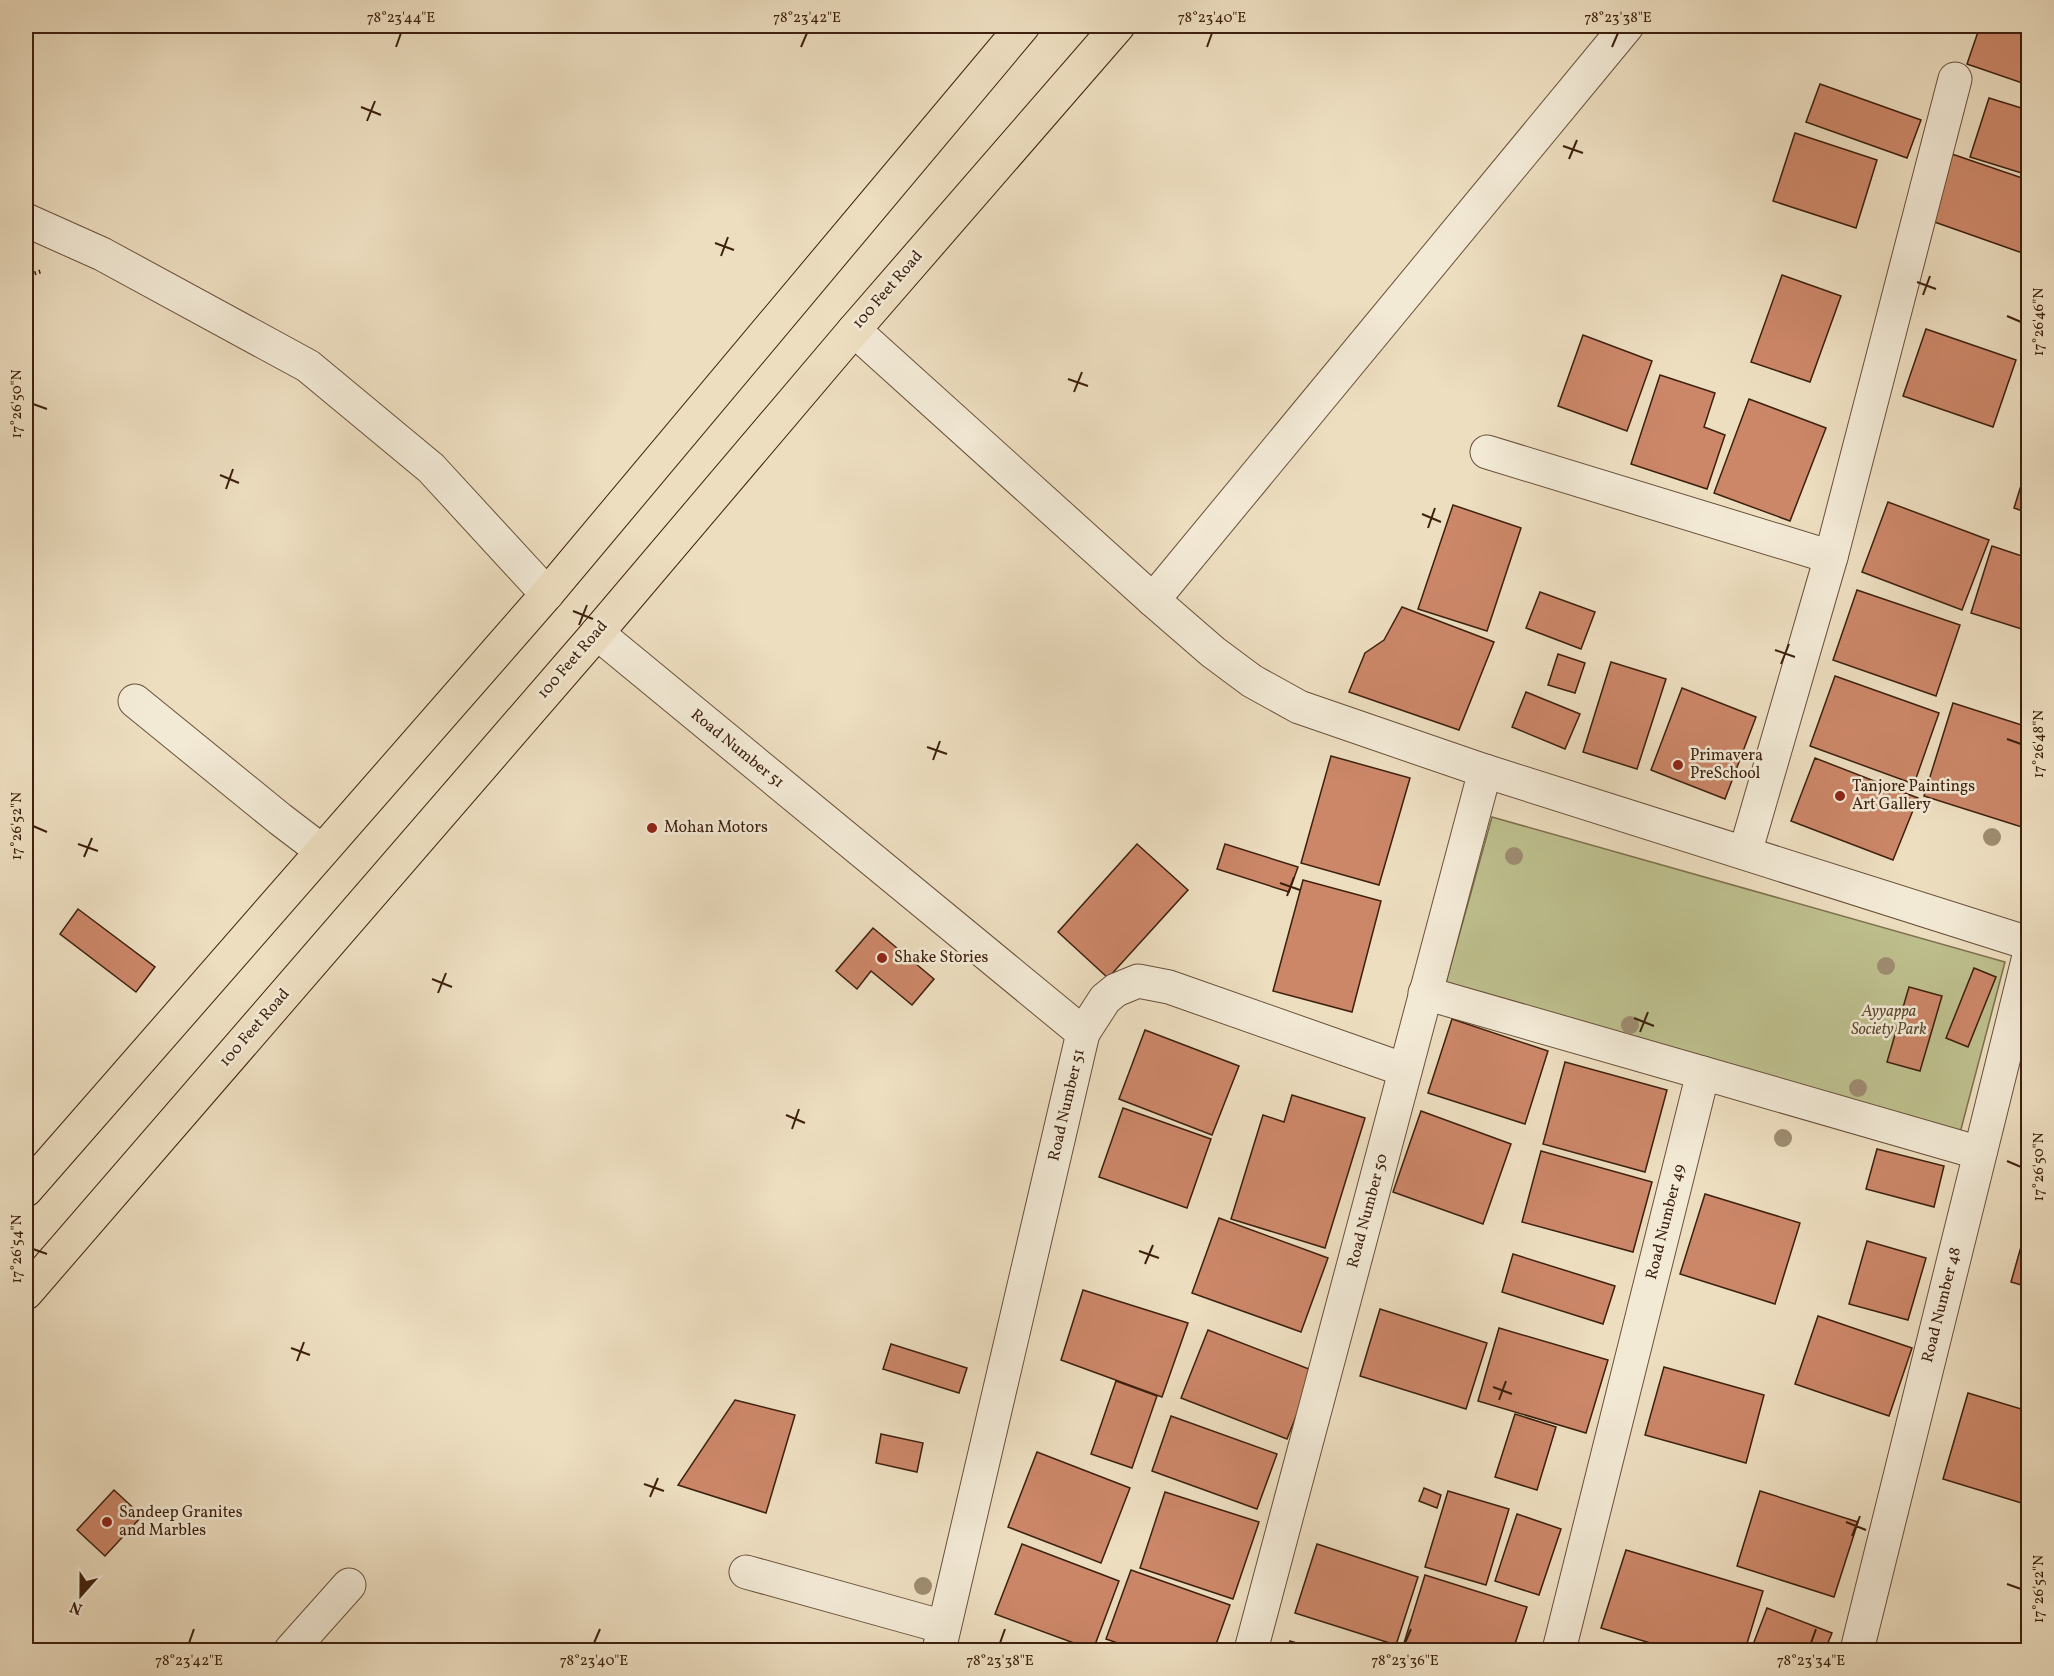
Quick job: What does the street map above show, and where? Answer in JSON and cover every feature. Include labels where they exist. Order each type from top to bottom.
[{"type":"main road","points":[[26,1190],[547,594],[1023,26]]},
{"type":"main road","name":"100 Feet Road","points":[[26,1293],[1118,26]]},
{"type":"street","points":[[1153,600],[1627,26]]},
{"type":"street","points":[[1745,853],[1830,557],[1955,79]]},
{"type":"street","points":[[26,220],[102,254],[308,366],[431,468],[547,594]]},
{"type":"street","points":[[854,330],[1213,652],[1252,681],[1299,707],[1485,771],[2028,943]]},
{"type":"street","points":[[1488,452],[1830,557]]},
{"type":"street","name":"Road Number 51","points":[[597,633],[1083,1033],[942,1639]]},
{"type":"street","points":[[135,701],[322,851]]},
{"type":"street","name":"Road Number 50","points":[[1251,1650],[1485,771]]},
{"type":"street","name":"Road Number 48","points":[[1857,1650],[2028,960]]},
{"type":"street","points":[[1083,1033],[1105,999],[1116,990],[1138,981],[1169,987],[1405,1070]]},
{"type":"street","points":[[1425,993],[1980,1153]]},
{"type":"street","name":"Road Number 49","points":[[1558,1650],[1703,1073]]},
{"type":"street","points":[[746,1572],[942,1639]]},
{"type":"street","points":[[291,1650],[349,1585]]},
{"type":"green space","name":"Ayyappa Society Park","points":[[1492,817],[2005,962],[1960,1133],[1445,986]]},
{"type":"building","points":[[1980,26],[2028,26],[2028,85],[1967,64]]},
{"type":"building","points":[[1820,84],[1921,120],[1907,158],[1806,122]]},
{"type":"building","points":[[1989,98],[2028,110],[2028,175],[1970,157]]},
{"type":"building","points":[[1795,133],[1877,160],[1856,228],[1773,201]]},
{"type":"building","points":[[1949,153],[2028,180],[2028,255],[1926,219]]},
{"type":"building","points":[[1782,275],[1841,296],[1810,382],[1751,362]]},
{"type":"building","points":[[1926,329],[2016,360],[1993,427],[1903,396]]},
{"type":"building","points":[[1583,335],[1652,361],[1627,431],[1558,406]]},
{"type":"building","points":[[1660,375],[1715,393],[1704,427],[1725,435],[1707,489],[1631,464]]},
{"type":"building","points":[[1749,399],[1826,428],[1790,521],[1714,493]]},
{"type":"building","points":[[2028,463],[2028,513],[2014,508]]},
{"type":"building","points":[[1888,502],[1989,540],[1962,610],[1862,572]]},
{"type":"building","points":[[1453,505],[1521,528],[1487,631],[1418,609]]},
{"type":"building","points":[[1992,546],[2028,558],[2028,631],[1971,613]]},
{"type":"building","points":[[1857,590],[1960,625],[1936,696],[1833,660]]},
{"type":"building","points":[[1540,592],[1595,612],[1581,649],[1526,628]]},
{"type":"building","points":[[1402,607],[1494,642],[1459,730],[1349,692],[1365,653],[1384,640]]},
{"type":"building","points":[[1558,654],[1585,663],[1575,693],[1548,685]]},
{"type":"building","points":[[1611,662],[1666,679],[1637,769],[1583,752]]},
{"type":"building","points":[[1835,676],[1939,713],[1914,784],[1810,746]]},
{"type":"building","points":[[1682,688],[1756,717],[1725,799],[1651,770]]},
{"type":"building","points":[[1526,692],[1580,714],[1565,749],[1512,727]]},
{"type":"building","points":[[1953,703],[2028,727],[2028,829],[1924,796]]},
{"type":"building","points":[[1331,756],[1410,778],[1379,885],[1301,863]]},
{"type":"building","points":[[1815,758],[1918,798],[1893,860],[1791,821]]},
{"type":"building","points":[[1137,844],[1188,890],[1108,978],[1058,932]]},
{"type":"building","points":[[1225,844],[1298,867],[1289,892],[1217,869]]},
{"type":"building","points":[[1303,880],[1381,901],[1352,1012],[1273,991]]},
{"type":"building","points":[[78,909],[155,967],[136,992],[60,934]]},
{"type":"building","points":[[873,928],[934,979],[912,1005],[871,971],[857,989],[836,971]]},
{"type":"building","points":[[1974,968],[1996,977],[1968,1047],[1946,1038]]},
{"type":"building","points":[[1909,987],[1942,996],[1920,1071],[1887,1062]]},
{"type":"building","points":[[1452,1019],[1548,1051],[1525,1124],[1428,1093]]},
{"type":"building","points":[[1145,1030],[1239,1066],[1212,1135],[1119,1099]]},
{"type":"building","points":[[1565,1062],[1667,1090],[1645,1172],[1543,1144]]},
{"type":"building","points":[[1292,1095],[1365,1118],[1325,1248],[1231,1219],[1263,1115],[1284,1122]]},
{"type":"building","points":[[1123,1108],[1211,1139],[1187,1208],[1099,1177]]},
{"type":"building","points":[[1421,1111],[1511,1144],[1483,1224],[1393,1192]]},
{"type":"building","points":[[1877,1149],[1944,1166],[1934,1207],[1866,1189]]},
{"type":"building","points":[[1541,1151],[1652,1182],[1633,1252],[1522,1222]]},
{"type":"building","points":[[1705,1194],[1800,1223],[1775,1304],[1680,1274]]},
{"type":"building","points":[[1219,1218],[1328,1258],[1301,1332],[1192,1293]]},
{"type":"building","points":[[2028,1222],[2028,1287],[2011,1282]]},
{"type":"building","points":[[1867,1241],[1926,1258],[1908,1320],[1849,1304]]},
{"type":"building","points":[[1513,1254],[1615,1286],[1603,1324],[1502,1292]]},
{"type":"building","points":[[1083,1290],[1188,1323],[1162,1397],[1061,1360]]},
{"type":"building","points":[[1380,1309],[1487,1343],[1466,1409],[1360,1376]]},
{"type":"building","points":[[1818,1316],[1912,1348],[1889,1416],[1795,1384]]},
{"type":"building","points":[[1499,1328],[1608,1360],[1586,1433],[1478,1401]]},
{"type":"building","points":[[1208,1330],[1314,1371],[1287,1439],[1181,1398]]},
{"type":"building","points":[[891,1344],[967,1368],[959,1393],[883,1369]]},
{"type":"building","points":[[1664,1367],[1764,1395],[1746,1463],[1645,1435]]},
{"type":"building","points":[[1116,1381],[1157,1396],[1132,1468],[1091,1454]]},
{"type":"building","points":[[1968,1393],[2028,1411],[2028,1505],[1943,1479]]},
{"type":"building","points":[[735,1400],[795,1415],[766,1513],[678,1485]]},
{"type":"building","points":[[1515,1414],[1556,1427],[1537,1490],[1495,1477]]},
{"type":"building","points":[[1171,1416],[1277,1454],[1257,1509],[1152,1471]]},
{"type":"building","points":[[881,1434],[923,1443],[917,1472],[876,1463]]},
{"type":"building","points":[[1037,1452],[1130,1488],[1101,1563],[1008,1527]]},
{"type":"building","points":[[1424,1488],[1441,1495],[1437,1508],[1419,1501]]},
{"type":"building","points":[[114,1490],[142,1516],[105,1556],[77,1530]]},
{"type":"building","points":[[1448,1491],[1509,1509],[1486,1585],[1425,1567]]},
{"type":"building","points":[[1760,1491],[1858,1522],[1834,1597],[1737,1566]]},
{"type":"building","points":[[1165,1492],[1259,1522],[1233,1599],[1140,1568]]},
{"type":"building","points":[[1517,1514],[1561,1529],[1539,1595],[1495,1581]]},
{"type":"building","points":[[1022,1544],[1119,1581],[1093,1650],[995,1614]]},
{"type":"building","points":[[1317,1544],[1418,1577],[1396,1645],[1295,1613]]},
{"type":"building","points":[[1626,1550],[1763,1591],[1745,1650],[1673,1650],[1601,1628]]},
{"type":"building","points":[[1131,1570],[1230,1605],[1214,1650],[1138,1650],[1106,1639]]},
{"type":"building","points":[[1425,1575],[1527,1607],[1513,1650],[1427,1650],[1404,1643]]},
{"type":"building","points":[[1767,1608],[1832,1633],[1825,1650],[1751,1650]]},
{"type":"building","points":[[1290,1641],[1320,1650],[1286,1650]]},
{"type":"building","points":[[1039,1644],[1062,1650],[1038,1650]]},
{"type":"place","name":"Primavera PreSchool","points":[[1678,765]]},
{"type":"place","name":"Tanjore Paintings Art Gallery","points":[[1840,796]]},
{"type":"place","name":"Mohan Motors","points":[[652,828]]},
{"type":"place","name":"Shake Stories","points":[[882,958]]},
{"type":"place","name":"Sandeep Granites and Marbles","points":[[107,1522]]}]
